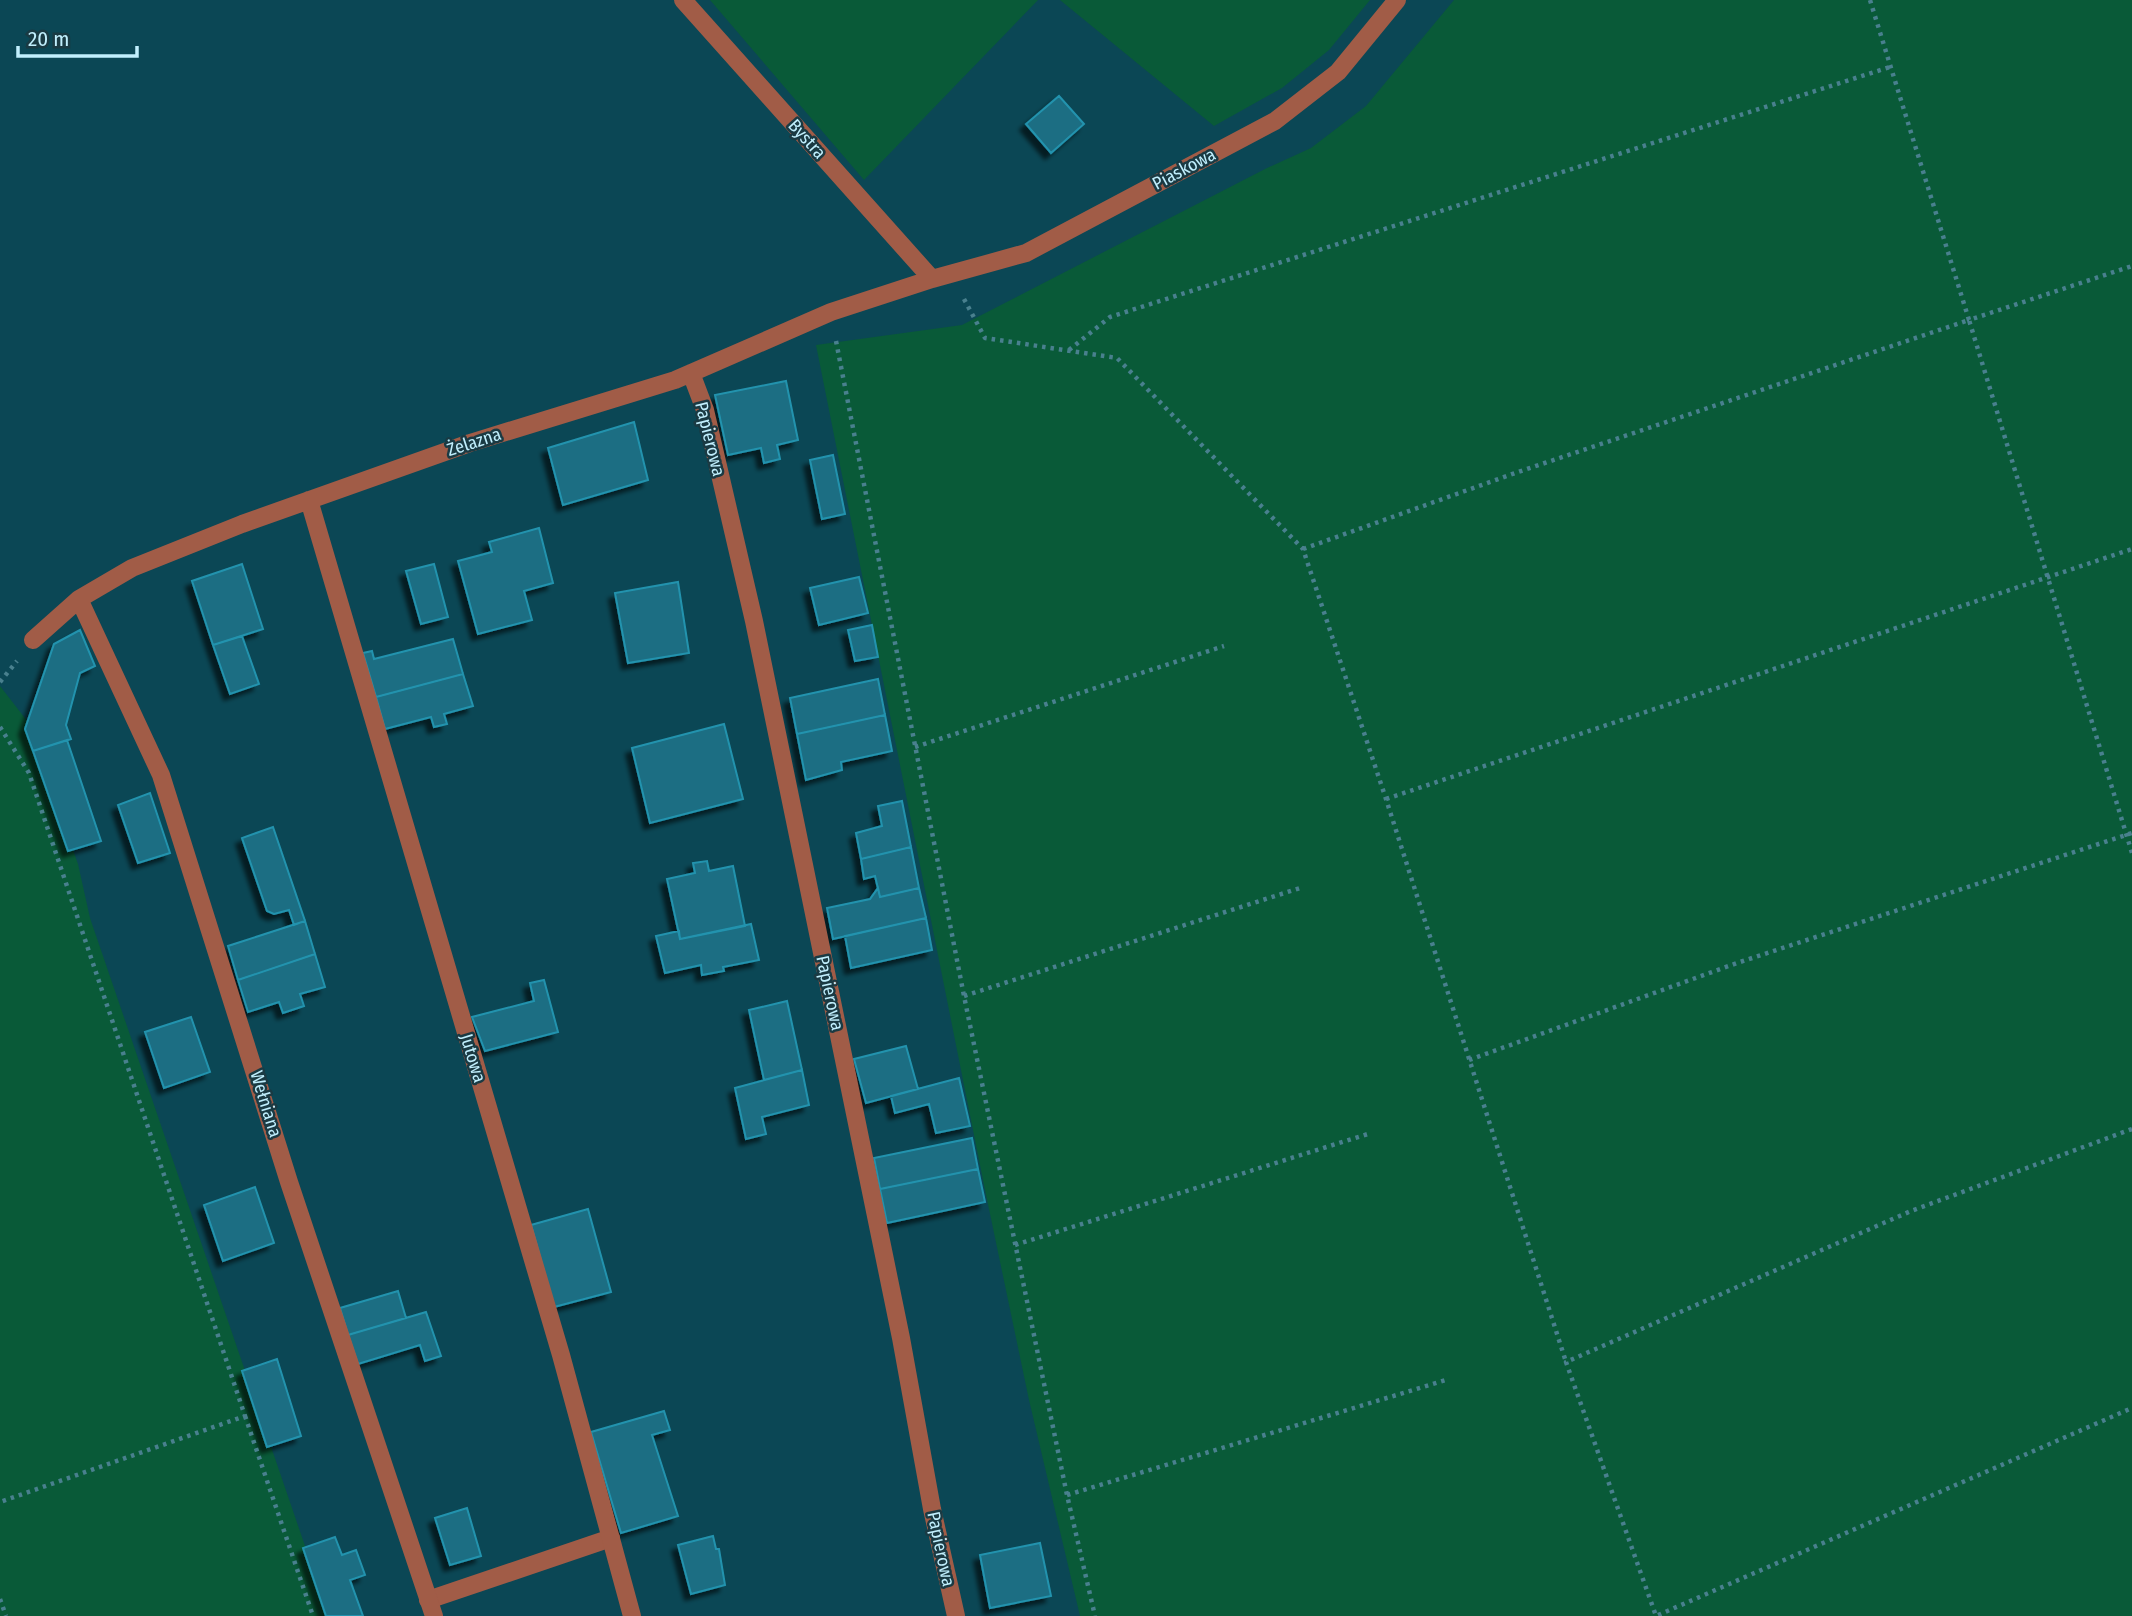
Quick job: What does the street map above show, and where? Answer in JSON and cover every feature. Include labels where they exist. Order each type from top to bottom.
[{"type":"street","name":"Bystra","points":[[683,0],[932,279]]},
{"type":"street","name":"Piaskowa","points":[[932,279],[1026,253],[1275,121],[1338,72],[1397,0]]},
{"type":"street","name":"Żelazna","points":[[33,639],[79,599],[132,568],[309,500],[470,443],[691,373],[831,312],[932,279]]},
{"type":"street","name":"Papierowa","points":[[691,373],[705,410],[754,621],[901,1338],[932,1509],[956,1616]]},
{"type":"street","name":"Jutowa","points":[[309,500],[561,1354],[632,1616]]},
{"type":"street","name":"Wełniana","points":[[79,599],[161,775],[289,1182],[431,1608]]},
{"type":"street","points":[[431,1608],[611,1538]]},
{"type":"path","points":[[1870,0],[2129,834],[2132,853]]},
{"type":"path","points":[[1068,351],[1110,317],[1890,67]]},
{"type":"path","points":[[1303,549],[1518,472],[2132,266]]},
{"type":"path","points":[[950,274],[985,338],[1117,358],[1303,549],[1566,1362],[1656,1616],[2132,1408]]},
{"type":"path","points":[[831,312],[964,996],[1067,1495],[1095,1616]]},
{"type":"path","points":[[1386,799],[2132,549]]},
{"type":"path","points":[[915,747],[1224,646]]},
{"type":"path","points":[[0,727],[29,773],[313,1616]]},
{"type":"path","points":[[1469,1060],[1737,963],[2129,834]]},
{"type":"path","points":[[964,996],[1300,888]]},
{"type":"path","points":[[1566,1362],[1911,1211],[2132,1129]]},
{"type":"path","points":[[1015,1245],[1371,1133]]},
{"type":"path","points":[[1067,1495],[1446,1380]]},
{"type":"path","points":[[0,1502],[245,1416]]},
{"type":"path","points":[[0,1600],[6,1616]]},
{"type":"green space","points":[[710,0],[1038,0],[864,180]]},
{"type":"green space","points":[[1060,0],[1370,0],[1329,50],[1282,88],[1214,126]]},
{"type":"green space","points":[[1454,0],[2132,0],[2132,1616],[1080,1616],[1029,1400],[985,1190],[816,345],[962,325],[1311,148],[1366,106]]},
{"type":"green space","points":[[0,686],[28,722],[78,864],[90,918],[329,1616],[0,1616]]},
{"type":"building","points":[[1059,96],[1084,124],[1051,153],[1026,124]]},
{"type":"building","points":[[786,381],[798,440],[777,445],[780,459],[764,463],[761,448],[728,455],[715,395]]},
{"type":"building","points":[[634,422],[648,480],[563,505],[548,448]]},
{"type":"building","points":[[833,455],[845,514],[822,519],[810,460]]},
{"type":"building","points":[[539,528],[553,583],[524,591],[532,620],[478,634],[458,561],[492,552],[489,542]]},
{"type":"building","points":[[242,564],[263,629],[213,645],[192,581]]},
{"type":"building","points":[[434,564],[448,617],[421,624],[406,571]]},
{"type":"building","points":[[859,577],[868,613],[819,625],[810,588]]},
{"type":"building","points":[[678,582],[689,653],[628,663],[615,593]]},
{"type":"building","points":[[872,625],[878,657],[855,661],[848,630]]},
{"type":"building","points":[[80,630],[95,666],[80,673],[66,725],[71,739],[33,751],[25,729],[54,644]]},
{"type":"building","points":[[242,636],[259,684],[230,694],[213,645]]},
{"type":"building","points":[[453,639],[463,674],[376,697],[363,653],[372,651],[374,659]]},
{"type":"building","points":[[463,674],[473,706],[444,714],[447,724],[434,727],[431,717],[385,729],[376,697]]},
{"type":"building","points":[[878,679],[885,715],[797,734],[790,698]]},
{"type":"building","points":[[885,715],[892,751],[841,762],[842,770],[806,780],[797,734]]},
{"type":"building","points":[[724,724],[743,799],[650,823],[632,748]]},
{"type":"building","points":[[67,740],[101,841],[68,851],[33,751]]},
{"type":"building","points":[[150,793],[170,853],[138,863],[118,805]]},
{"type":"building","points":[[902,801],[911,847],[861,859],[856,833],[882,826],[878,806]]},
{"type":"building","points":[[273,827],[305,921],[294,925],[289,910],[274,914],[267,911],[242,838]]},
{"type":"building","points":[[911,847],[919,888],[880,897],[875,876],[864,879],[861,859]]},
{"type":"building","points":[[707,861],[709,871],[733,866],[745,926],[680,939],[667,879],[695,873],[693,863]]},
{"type":"building","points":[[878,888],[880,897],[919,888],[926,918],[833,939],[827,908],[870,899]]},
{"type":"building","points":[[926,918],[932,950],[851,968],[845,936]]},
{"type":"building","points":[[305,921],[315,954],[238,980],[228,946]]},
{"type":"building","points":[[751,924],[759,960],[723,967],[724,971],[702,975],[701,965],[665,973],[656,936],[679,931],[680,939]]},
{"type":"building","points":[[315,954],[325,987],[300,994],[304,1006],[283,1013],[279,1002],[248,1012],[238,980]]},
{"type":"building","points":[[544,980],[558,1032],[485,1051],[472,1017],[534,1001],[530,983]]},
{"type":"building","points":[[787,1001],[802,1070],[764,1080],[749,1010]]},
{"type":"building","points":[[191,1017],[210,1072],[164,1088],[145,1032]]},
{"type":"building","points":[[906,1046],[918,1089],[866,1103],[854,1059]]},
{"type":"building","points":[[802,1070],[809,1105],[762,1117],[766,1134],[746,1139],[735,1088]]},
{"type":"building","points":[[959,1078],[970,1126],[936,1133],[929,1104],[895,1113],[891,1096]]},
{"type":"building","points":[[972,1138],[978,1169],[880,1189],[874,1158]]},
{"type":"building","points":[[978,1169],[985,1202],[887,1223],[880,1189]]},
{"type":"building","points":[[255,1187],[274,1243],[223,1261],[204,1205]]},
{"type":"building","points":[[588,1209],[611,1292],[554,1307],[531,1225]]},
{"type":"building","points":[[398,1291],[406,1318],[348,1335],[340,1308]]},
{"type":"building","points":[[426,1312],[441,1356],[425,1361],[420,1345],[358,1364],[348,1335]]},
{"type":"building","points":[[277,1359],[301,1436],[267,1447],[242,1371]]},
{"type":"building","points":[[664,1411],[670,1430],[652,1435],[678,1516],[621,1533],[591,1432]]},
{"type":"building","points":[[467,1508],[481,1556],[450,1565],[435,1518]]},
{"type":"building","points":[[713,1536],[716,1549],[719,1549],[725,1585],[691,1594],[678,1545]]},
{"type":"building","points":[[335,1537],[342,1555],[356,1550],[365,1575],[350,1580],[363,1616],[326,1616],[303,1548]]},
{"type":"building","points":[[1040,1543],[1051,1596],[990,1608],[980,1555]]}]
